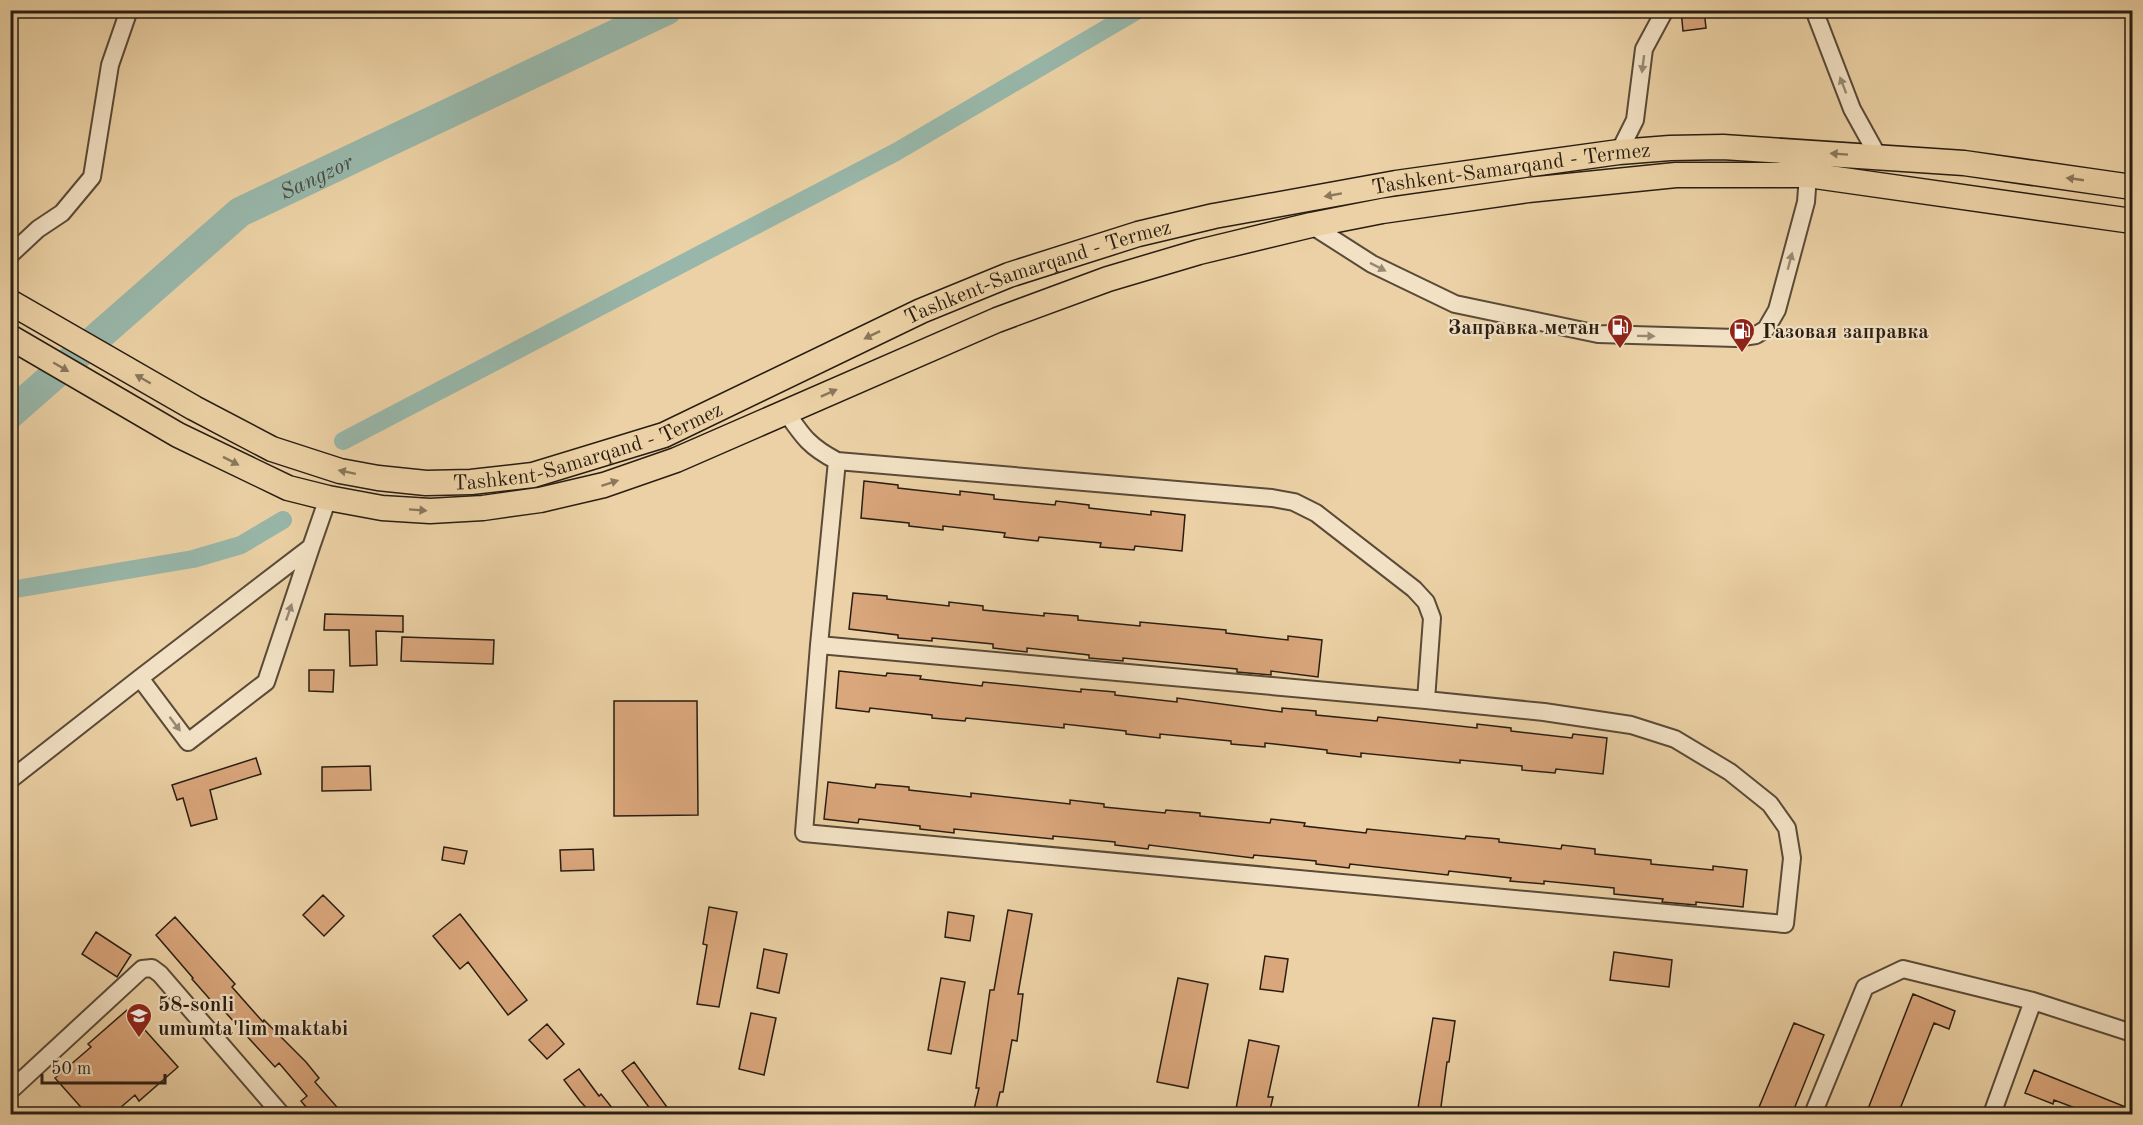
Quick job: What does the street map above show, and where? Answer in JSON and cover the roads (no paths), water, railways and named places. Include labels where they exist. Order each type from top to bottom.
[{"type":"highway","name":"Tashkent-Samarqand - Termez","points":[[10,302],[194,408],[272,449],[340,471],[378,478],[426,483],[502,479],[533,475],[571,465],[664,435],[921,311],[1009,275],[1138,234],[1214,216],[1396,183],[1619,152],[1723,147],[1964,163],[2133,187]]},
{"type":"highway","name":"Tashkent-Samarqand - Termez","points":[[10,337],[178,435],[279,484],[328,498],[382,508],[430,511],[483,508],[540,500],[604,485],[676,460],[939,344],[1108,279],[1199,252],[1311,225],[1382,211],[1528,190],[1676,175],[1808,175],[2133,221]]},
{"type":"highway","points":[[921,311],[917,320],[919,334],[926,341],[939,344]]},
{"type":"street","points":[[10,255],[38,229],[62,213],[92,177],[110,65],[129,10]]},
{"type":"street","points":[[1619,152],[1635,120],[1644,49],[1665,10]]},
{"type":"street","points":[[1814,10],[1852,109],[1878,156]]},
{"type":"street","points":[[1311,225],[1372,264],[1455,304],[1598,334],[1737,338],[1756,335],[1766,329],[1777,310],[1806,202],[1808,175]]},
{"type":"street","points":[[786,412],[817,451],[837,461],[1272,498],[1294,502],[1316,513],[1414,589],[1426,602],[1432,618],[1426,700]]},
{"type":"street","points":[[819,645],[1544,711],[1631,725],[1675,739],[1730,772],[1770,804],[1786,828],[1792,858],[1785,924],[804,833],[819,645],[837,461]]},
{"type":"street","points":[[140,678],[188,742],[266,682],[328,498]]},
{"type":"street","points":[[10,780],[311,547]]},
{"type":"street","points":[[10,1091],[142,969],[152,968],[160,974],[281,1114]]},
{"type":"street","points":[[1813,1114],[1865,987],[1903,969],[2033,1000],[2133,1033]]},
{"type":"street","points":[[1992,1114],[2033,1000]]},
{"type":"waterway","name":"Sangzor","points":[[10,414],[240,212],[667,10]]},
{"type":"waterway","points":[[343,441],[896,152],[1138,10]]},
{"type":"waterway","points":[[10,590],[193,559],[241,545],[283,520]]},
{"type":"place","name":"Заправка метан","points":[[1620,350]]},
{"type":"place","name":"Газовая заправка","points":[[1742,354]]},
{"type":"place","name":"58-sonli umumta'lim maktabi","points":[[139,1039]]}]
